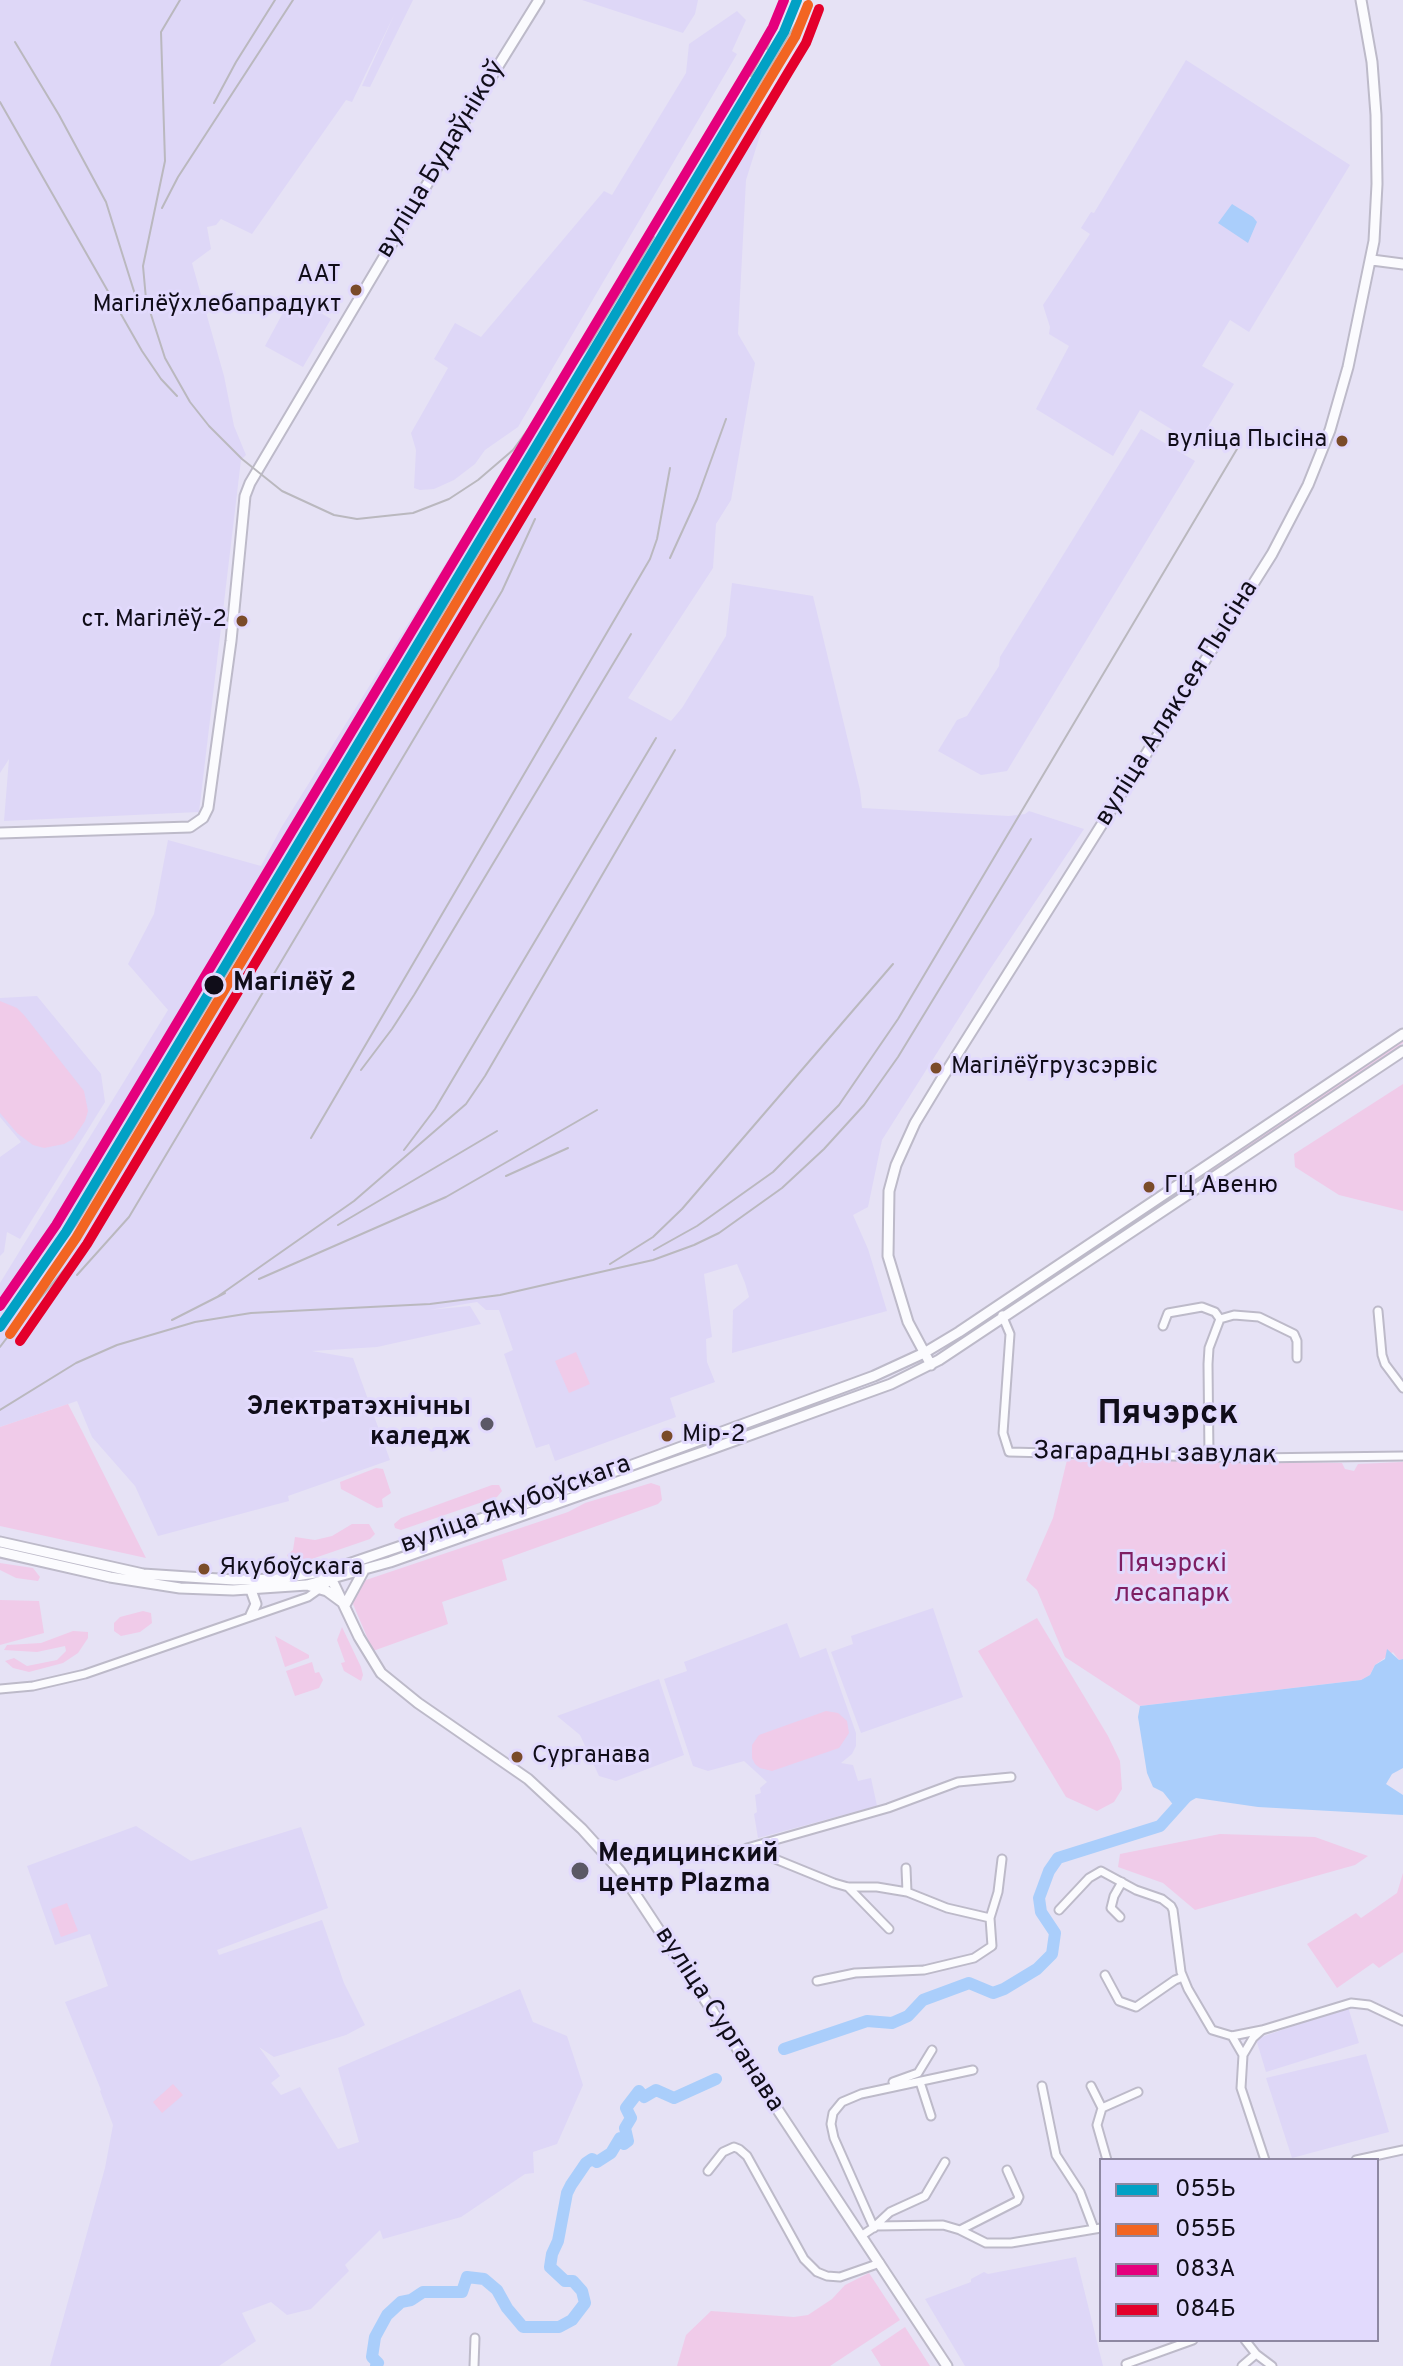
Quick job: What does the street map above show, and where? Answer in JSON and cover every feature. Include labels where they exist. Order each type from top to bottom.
[{"type":"main road","name":"вуліца Будаўнікоў","points":[[0,833],[190,827],[203,818],[208,808],[231,641],[245,496],[250,483],[539,0]]},
{"type":"main road","name":"вуліца Аляксея Пысіна","points":[[931,1365],[905,1314],[888,1256],[889,1191],[896,1165],[915,1123],[941,1080],[1253,586],[1295,514],[1330,430],[1372,260],[1377,184],[1376,115],[1372,62],[1361,0]]},
{"type":"main road","points":[[1372,260],[1403,264]]},
{"type":"main road","name":"вуліца Якубоўскага","points":[[0,1552],[144,1584],[180,1588],[307,1585],[874,1376],[924,1353],[996,1307],[1403,1034]]},
{"type":"main road","name":"вуліца Якубоўскага","points":[[0,1542],[143,1574],[249,1585],[364,1570],[864,1395],[931,1365],[1005,1319],[1403,1051]]},
{"type":"main road","points":[[307,1585],[321,1589],[345,1605],[364,1570]]},
{"type":"main road","name":"вуліца Сурганава","points":[[330,1576],[365,1649],[381,1673],[418,1703],[528,1779],[606,1854],[629,1883],[947,2366]]},
{"type":"main road","points":[[249,1585],[256,1604],[251,1615]]},
{"type":"street","points":[[996,1307],[1005,1319]]},
{"type":"street","points":[[1163,1326],[1168,1313],[1202,1307],[1215,1312],[1220,1319]]},
{"type":"street","points":[[1378,1311],[1382,1355],[1403,1388]]},
{"type":"street","points":[[1220,1319],[1234,1315],[1259,1317],[1294,1334],[1297,1358]]},
{"type":"street","name":"Загарадны завулак","points":[[1005,1319],[1010,1334],[1003,1433],[1009,1452],[1321,1459],[1403,1456]]},
{"type":"street","points":[[1209,1456],[1209,1348],[1220,1319]]},
{"type":"street","points":[[0,1689],[33,1686],[85,1674],[308,1597],[321,1589],[330,1576]]},
{"type":"street","points":[[741,1850],[888,1808],[958,1782],[1011,1777]]},
{"type":"street","points":[[606,1854],[753,1850],[848,1887],[877,1887],[907,1892],[947,1908],[990,1918]]},
{"type":"street","points":[[817,1981],[855,1973],[894,1973],[937,1967],[974,1958],[992,1946],[990,1918],[998,1892],[1002,1859]]},
{"type":"street","points":[[906,1868],[907,1892]]},
{"type":"street","points":[[1059,1910],[1095,1873],[1101,1871],[1162,1899],[1171,1906],[1175,1918],[1177,1956],[1183,1977],[1212,2030],[1223,2035],[1262,2030],[1351,2003],[1369,2005],[1403,2021]]},
{"type":"street","points":[[1120,1917],[1111,1908],[1122,1882]]},
{"type":"street","points":[[848,1887],[889,1929]]},
{"type":"street","points":[[1105,1975],[1119,2001],[1136,2007],[1183,1977]]},
{"type":"street","points":[[1262,2030],[1243,2055],[1241,2088],[1264,2158]]},
{"type":"street","points":[[1232,2036],[1243,2055]]},
{"type":"street","points":[[881,2089],[918,2073],[932,2050]]},
{"type":"street","points":[[874,2228],[843,2162],[831,2124],[833,2113],[842,2102],[881,2089],[973,2070]]},
{"type":"street","points":[[920,2082],[931,2116]]},
{"type":"street","points":[[874,2228],[893,2224],[943,2225],[986,2243],[1011,2243],[1098,2228],[1056,2155],[1042,2086]]},
{"type":"street","points":[[1091,2086],[1102,2108],[1097,2125],[1106,2158]]},
{"type":"street","points":[[1102,2108],[1138,2092]]},
{"type":"street","points":[[708,2171],[723,2152],[734,2147],[747,2156],[804,2259],[817,2272],[840,2277],[880,2263]]},
{"type":"street","points":[[1365,2158],[1403,2150]]},
{"type":"street","points":[[861,2236],[890,2212],[925,2196],[945,2162]]},
{"type":"street","points":[[960,2230],[1017,2201],[1019,2197],[1007,2170]]},
{"type":"street","points":[[474,2366],[475,2338]]},
{"type":"street","points":[[1126,2364],[1187,2342]]},
{"type":"street","points":[[1247,2342],[1272,2366]]},
{"type":"street","points":[[1242,2366],[1256,2354]]},
{"type":"shaded area","points":[[0,0],[413,0],[370,87],[362,86],[395,13],[352,102],[346,100],[252,234],[221,219],[216,225],[207,227],[211,249],[192,263],[224,376],[234,426],[246,455],[241,460],[199,812],[4,821],[9,759],[0,773]]},
{"type":"shaded area","points":[[582,0],[698,0],[695,14],[683,33]]},
{"type":"shaded area","points":[[737,11],[746,20],[732,51],[737,54],[518,427],[485,450],[475,464],[454,480],[434,489],[414,488],[416,450],[411,433],[448,368],[434,359],[455,323],[481,337],[604,191],[612,195],[686,73],[689,44]]},
{"type":"shaded area","points":[[1186,60],[1350,165],[1249,332],[1230,320],[1202,366],[1234,384],[1197,445],[1140,410],[1113,456],[1036,409],[1069,346],[1049,334],[1043,305],[1090,234],[1081,228],[1091,212],[1094,213]]},
{"type":"shaded area","points":[[727,96],[768,110],[746,180],[738,334],[755,363],[731,500],[716,524],[713,568],[628,698],[671,721],[726,636],[732,583],[813,596],[862,808],[1009,816],[1029,811],[1084,829],[988,972],[882,1140],[868,1207],[853,1215],[868,1249],[887,1311],[732,1353],[733,1310],[749,1297],[745,1283],[737,1264],[704,1274],[712,1337],[706,1339],[707,1362],[715,1382],[670,1398],[676,1417],[555,1461],[549,1444],[536,1448],[504,1354],[513,1350],[499,1310],[486,1310],[477,1302],[429,1310],[470,1306],[481,1324],[377,1347],[312,1351],[353,1358],[390,1460],[288,1496],[289,1501],[158,1536],[135,1486],[92,1437],[77,1401],[0,1427],[0,1283],[168,1010],[128,964],[154,914],[168,840],[261,866],[281,828],[551,394]]},
{"type":"shaded area","points":[[292,296],[331,319],[303,367],[265,346]]},
{"type":"shaded area","points":[[1141,429],[1195,461],[1007,771],[981,775],[938,751],[957,720],[967,716],[999,666],[1000,657]]},
{"type":"shaded area","points":[[37,996],[101,1074],[105,1102],[20,1239],[7,1232],[4,1252],[0,1256],[0,1157],[21,1142],[0,1117],[0,998]]},
{"type":"shaded area","points":[[933,1608],[963,1697],[861,1733],[831,1652],[853,1644],[851,1636]]},
{"type":"shaded area","points":[[787,1623],[800,1658],[826,1648],[856,1733],[856,1746],[852,1754],[841,1763],[853,1765],[858,1781],[871,1778],[877,1806],[758,1838],[755,1795],[761,1793],[760,1788],[767,1782],[744,1761],[708,1771],[693,1766],[664,1679],[687,1671],[684,1662]]},
{"type":"shaded area","points":[[659,1679],[684,1755],[616,1781],[599,1776],[580,1735],[557,1716]]},
{"type":"shaded area","points":[[136,1826],[191,1861],[301,1827],[328,1908],[217,1950],[219,1955],[322,1920],[344,1983],[365,2025],[346,2035],[274,2057],[259,2047],[280,2076],[271,2083],[281,2095],[300,2087],[338,2149],[359,2142],[338,2068],[520,1989],[533,2022],[567,2036],[583,2085],[557,2144],[533,2152],[534,2173],[525,2174],[461,2217],[383,2239],[380,2230],[345,2265],[349,2271],[311,2309],[287,2315],[271,2302],[242,2313],[256,2341],[219,2366],[50,2366],[105,2168],[113,2125],[65,2002],[108,1986],[90,1934],[55,1945],[27,1866]]},
{"type":"shaded area","points":[[1348,2007],[1359,2043],[1266,2072],[1256,2039]]},
{"type":"shaded area","points":[[1366,2054],[1389,2132],[1292,2158],[1266,2078]]},
{"type":"shaded area","points":[[1076,2257],[1103,2366],[965,2366],[925,2299],[971,2282],[984,2272],[988,2274]]},
{"type":"green space","points":[[0,1001],[17,1008],[24,1015],[84,1091],[88,1111],[85,1121],[73,1139],[64,1144],[44,1148],[33,1145],[17,1133],[0,1113]]},
{"type":"green space","points":[[1403,1043],[1201,1179],[1200,1177]]},
{"type":"green space","points":[[1403,1084],[1403,1211],[1339,1195],[1295,1167],[1294,1154]]},
{"type":"green space","points":[[1194,1180],[1011,1306],[1009,1304],[1042,1282]]},
{"type":"green space","points":[[576,1352],[590,1384],[569,1393],[555,1361]]},
{"type":"green space","points":[[68,1404],[146,1558],[0,1526],[0,1427]]},
{"type":"green space","name":"Пячэрскі лесапарк","points":[[1067,1460],[1342,1463],[1345,1469],[1354,1471],[1358,1464],[1403,1462],[1403,1659],[1399,1660],[1393,1652],[1361,1680],[1140,1706],[1065,1657],[1037,1590],[1026,1580],[1053,1518]]},
{"type":"green space","points":[[376,1468],[383,1469],[391,1493],[382,1499],[383,1507],[377,1508],[341,1489],[340,1482]]},
{"type":"green space","points":[[651,1483],[660,1486],[662,1500],[658,1504],[502,1560],[507,1580],[442,1602],[448,1624],[373,1651],[353,1604],[357,1583]]},
{"type":"green space","points":[[499,1485],[502,1491],[497,1497],[401,1530],[395,1528],[394,1524],[401,1518]]},
{"type":"green space","points":[[352,1524],[369,1524],[375,1534],[370,1539],[303,1562],[290,1561],[287,1555],[293,1550],[295,1537],[315,1540],[332,1536]]},
{"type":"green space","points":[[0,1563],[33,1568],[40,1577],[38,1581],[16,1578],[0,1570]]},
{"type":"green space","points":[[0,1600],[39,1601],[44,1633],[0,1645]]},
{"type":"green space","points":[[143,1611],[151,1613],[152,1623],[140,1632],[121,1636],[114,1631],[114,1623],[120,1617]]},
{"type":"green space","points":[[1037,1618],[1120,1761],[1122,1789],[1114,1802],[1097,1811],[1066,1797],[978,1651]]},
{"type":"green space","points":[[342,1627],[361,1667],[361,1681],[344,1671],[341,1663],[345,1662],[337,1640]]},
{"type":"green space","points":[[73,1631],[88,1632],[88,1638],[78,1653],[63,1663],[29,1672],[13,1668],[5,1661],[14,1658],[27,1666],[57,1660],[66,1651],[65,1646],[37,1652],[4,1650],[7,1645],[41,1643]]},
{"type":"green space","points":[[275,1636],[309,1655],[309,1658],[285,1667]]},
{"type":"green space","points":[[312,1662],[315,1673],[319,1672],[323,1680],[319,1688],[295,1696],[286,1671]]},
{"type":"green space","points":[[826,1711],[838,1713],[847,1721],[849,1733],[839,1748],[772,1771],[755,1764],[752,1745],[759,1735]]},
{"type":"green space","points":[[1220,1834],[1315,1837],[1368,1856],[1355,1865],[1195,1910],[1163,1883],[1118,1867],[1120,1854]]},
{"type":"green space","points":[[1403,1873],[1403,1952],[1379,1968],[1373,1963],[1337,1988],[1307,1944],[1356,1913],[1361,1918],[1397,1893]]},
{"type":"green space","points":[[67,1903],[78,1931],[61,1937],[51,1909]]},
{"type":"green space","points":[[173,2084],[183,2095],[162,2113],[153,2102]]},
{"type":"green space","points":[[869,2273],[900,2320],[830,2366],[677,2366],[686,2335],[711,2311],[794,2317],[808,2315],[832,2299],[845,2285]]},
{"type":"green space","points":[[905,2327],[930,2366],[881,2366],[871,2350]]},
{"type":"water","points":[[1232,204],[1257,222],[1248,243],[1218,223]]},
{"type":"water","points":[[1387,1649],[1399,1660],[1403,1659],[1403,1768],[1392,1774],[1386,1784],[1403,1795],[1403,1815],[1258,1807],[1196,1798],[1175,1807],[1163,1792],[1153,1787],[1147,1773],[1138,1717],[1140,1706],[1361,1680],[1385,1659]]},
{"type":"waterway","points":[[784,2049],[867,2021],[892,2023],[908,2016],[923,2000],[969,1983],[993,1993],[1037,1969],[1052,1954],[1055,1933],[1041,1912],[1039,1898],[1049,1871],[1058,1858],[1160,1826],[1187,1796]]},
{"type":"waterway","points":[[376,2366],[378,2363],[372,2357],[375,2337],[387,2315],[401,2302],[423,2292],[462,2292],[467,2277],[484,2279],[497,2290],[523,2327],[559,2327],[572,2320],[585,2303],[582,2291],[573,2281],[565,2281],[550,2267],[571,2185],[586,2163],[592,2159],[597,2162],[611,2153],[620,2138],[624,2144],[628,2141],[625,2128],[631,2118],[626,2108],[639,2091],[644,2097],[656,2090],[674,2098],[716,2079]]},
{"type":"railway","points":[[180,0],[161,32],[165,161],[143,266],[146,299],[165,358],[190,402],[242,459],[282,491],[334,515],[357,519],[413,513],[449,499],[478,480],[513,450],[588,347],[630,277]]},
{"type":"railway","points":[[214,103],[275,0]]},
{"type":"railway","points":[[162,208],[178,177],[293,0]]},
{"type":"railway","points":[[767,49],[784,0]]},
{"type":"railway","points":[[0,1327],[76,1225],[810,0]]},
{"type":"railway","points":[[751,76],[770,39]]},
{"type":"railway","points":[[15,42],[106,202],[138,304]]},
{"type":"railway","points":[[0,102],[142,351],[177,396]]},
{"type":"railway","points":[[626,285],[654,237]]},
{"type":"railway","points":[[670,558],[697,499],[726,419]]},
{"type":"railway","points":[[654,1250],[697,1226],[773,1172],[839,1105],[898,1019],[1237,449]]},
{"type":"railway","points":[[27,1314],[95,1233],[500,558],[553,451]]},
{"type":"railway","points":[[370,704],[406,635],[516,456]]},
{"type":"railway","points":[[311,1138],[650,559],[657,539],[670,468]]},
{"type":"railway","points":[[77,1275],[129,1217],[502,591],[535,519]]},
{"type":"railway","points":[[361,1070],[414,995],[631,634]]},
{"type":"railway","points":[[404,1150],[435,1109],[656,738]]},
{"type":"railway","points":[[217,1297],[354,1201],[466,1104],[675,750]]},
{"type":"railway","points":[[0,1410],[76,1363],[117,1345],[195,1322],[251,1313],[430,1304],[500,1295],[653,1260],[719,1233],[782,1188],[824,1149],[864,1105],[898,1057],[1031,839]]},
{"type":"railway","points":[[610,1264],[653,1237],[682,1209],[893,964]]},
{"type":"railway","points":[[259,1279],[446,1197],[597,1110]]},
{"type":"railway","points":[[338,1225],[497,1131]]},
{"type":"railway","points":[[506,1176],[568,1148]]},
{"type":"railway","points":[[172,1320],[225,1293]]},
{"type":"railway","points":[[0,1347],[22,1318]]},
{"type":"transit line","name":"083А","points":[[0,1306],[56,1225],[758,53],[784,0]]},
{"type":"transit line","name":"055Ь","points":[[0,1327],[66,1232],[768,59],[784,32],[797,0]]},
{"type":"transit line","name":"055Б","points":[[10,1334],[76,1238],[795,37],[808,5]]},
{"type":"transit line","name":"084Б","points":[[20,1341],[87,1244],[806,43],[819,9]]},
{"type":"place","name":"ААТ Магілёўхлебапрадукт","points":[[356,290]]},
{"type":"place","name":"вуліца Пысіна","points":[[1342,441]]},
{"type":"place","name":"ст. Магілёў-2","points":[[242,621]]},
{"type":"place","name":"Магілёў 2","points":[[214,985]]},
{"type":"place","name":"Магілёўгрузсэрвіс","points":[[936,1068]]},
{"type":"place","name":"ГЦ Авеню","points":[[1149,1187]]},
{"type":"place","name":"Электратэхнічны каледж","points":[[487,1424]]},
{"type":"place","name":"Мір-2","points":[[667,1436]]},
{"type":"place","name":"Якубоўскага","points":[[204,1569]]},
{"type":"place","name":"Сурганава","points":[[517,1757]]},
{"type":"place","name":"Медицинский центр Plazma","points":[[580,1871]]},
{"type":"district","name":"Пячэрск","points":[[1168,1416]]}]
